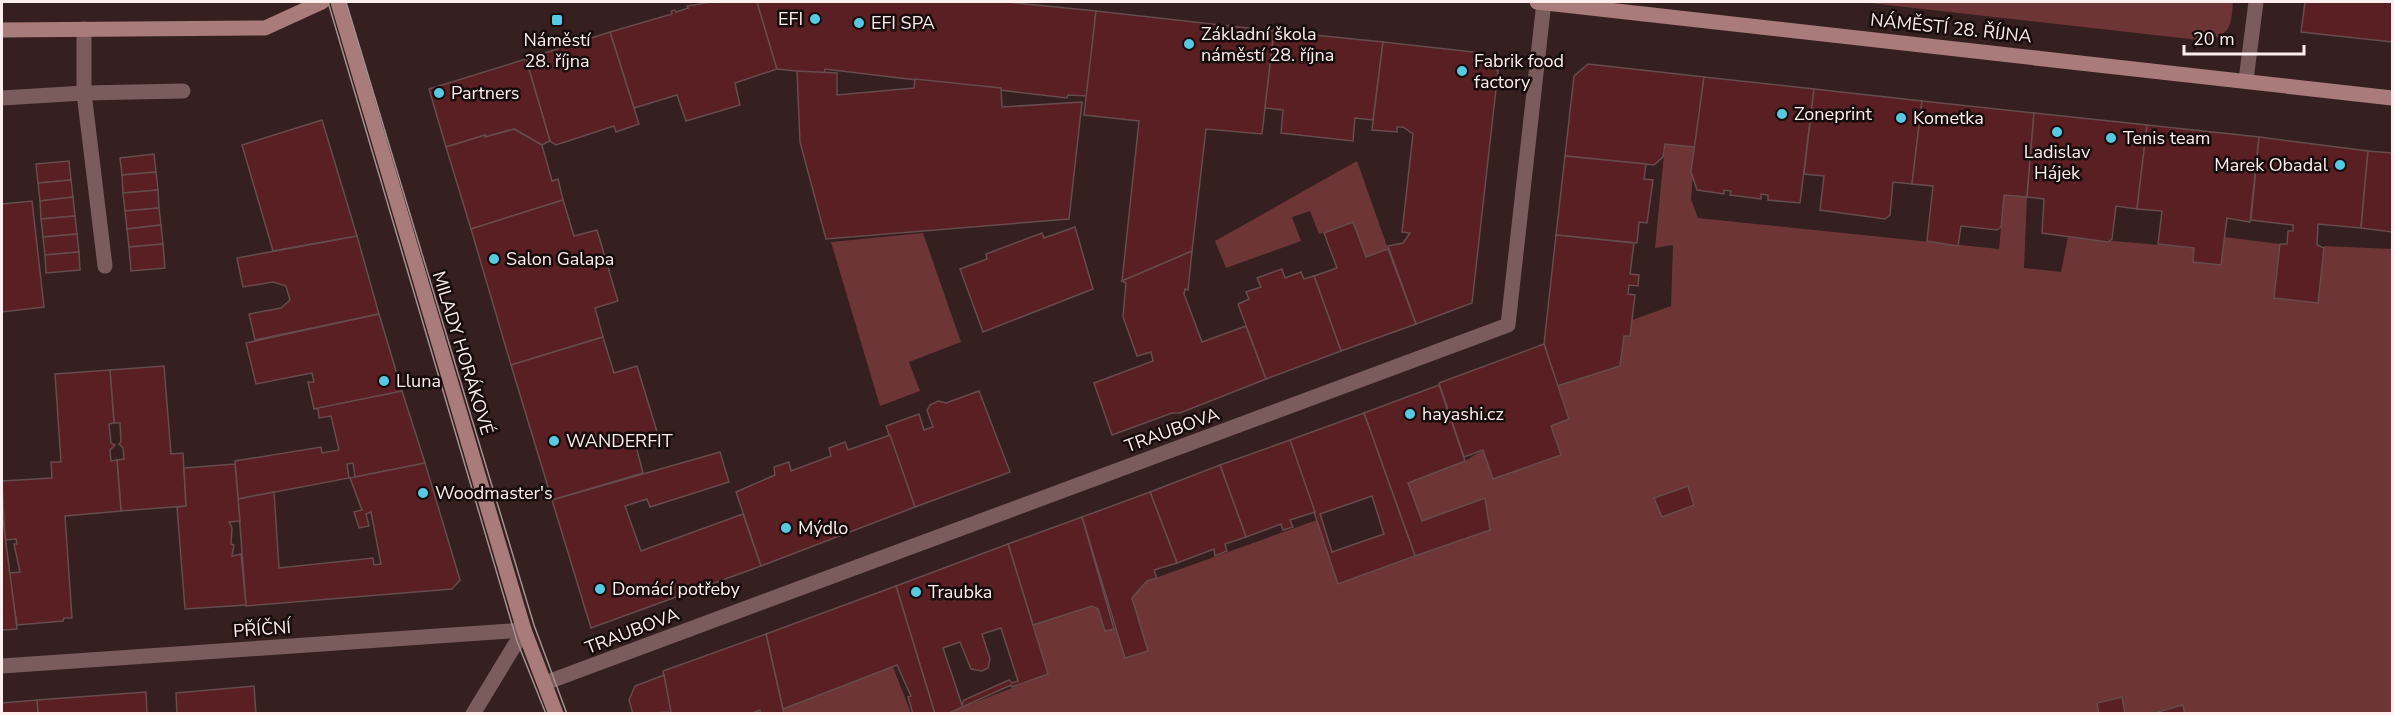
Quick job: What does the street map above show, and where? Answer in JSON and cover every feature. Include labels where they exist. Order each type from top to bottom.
[{"type":"street","points":[[2,30],[265,28],[322,2]]},
{"type":"street","name":"MILADY HORÁKOVÉ","points":[[338,2],[524,630],[556,714]]},
{"type":"street","name":"NÁMĚSTÍ 28. ŘÍJNA","points":[[1541,2],[2392,98]]},
{"type":"street","name":"TRAUBOVA","points":[[545,683],[1508,325],[1541,2]]},
{"type":"street","points":[[2246,80],[2256,2]]},
{"type":"street","points":[[84,29],[84,93],[105,266]]},
{"type":"street","points":[[2,98],[84,93],[183,91]]},
{"type":"street","points":[[473,714],[524,630]]},
{"type":"street","name":"PŘÍČNÍ","points":[[2,666],[524,630]]},
{"type":"shaded area","points":[[1861,2],[2233,2],[2229,27],[2222,35],[2208,41]]},
{"type":"shaded area","points":[[1665,144],[1695,147],[1691,199],[1698,218],[1999,249],[2004,195],[2027,197],[2024,268],[2061,272],[2068,237],[2194,248],[2193,262],[2221,265],[2224,237],[2280,244],[2274,297],[2318,302],[2324,246],[2392,249],[2392,713],[2186,714],[2183,705],[2150,713],[2125,713],[2121,697],[2097,703],[2099,714],[945,714],[1048,674],[1033,625],[1092,606],[1098,609],[1105,631],[1116,629],[1125,658],[1148,651],[1132,598],[1147,581],[1317,520],[1338,584],[1490,530],[1485,498],[1422,521],[1408,483],[1465,461],[1483,450],[1493,478],[1561,455],[1551,426],[1569,419],[1557,386],[1620,366],[1624,336],[1630,336],[1632,320],[1671,306],[1673,245],[1655,248]]},
{"type":"shaded area","points":[[1357,161],[1388,249],[1366,257],[1353,222],[1319,234],[1310,211],[1292,217],[1301,241],[1226,268],[1215,241]]},
{"type":"shaded area","points":[[923,233],[961,342],[909,362],[920,391],[880,406],[831,242]]},
{"type":"shaded area","points":[[893,667],[911,713],[784,714],[783,709]]},
{"type":"building","points":[[712,2],[757,2],[777,69],[735,83],[740,105],[686,121],[677,95],[634,108],[610,32],[672,14],[671,11],[676,12],[688,8],[687,6]]},
{"type":"building","points":[[757,2],[1006,2],[1096,11],[1087,96],[1068,95],[1067,98],[825,69],[824,74],[777,69]]},
{"type":"building","points":[[2305,2],[2392,2],[2392,42],[2301,32]]},
{"type":"building","points":[[1096,11],[1274,31],[1262,134],[1206,129],[1192,251],[1122,281],[1139,121],[1084,115]]},
{"type":"building","points":[[1274,31],[1383,42],[1373,120],[1355,118],[1353,141],[1281,133],[1283,110],[1265,108]]},
{"type":"building","points":[[610,32],[639,124],[616,132],[614,126],[556,145],[550,141],[526,59]]},
{"type":"building","points":[[1383,42],[1482,53],[1498,71],[1472,303],[1416,324],[1388,246],[1403,243],[1410,233],[1402,232],[1413,134],[1403,127],[1397,127],[1397,132],[1372,130]]},
{"type":"building","points":[[526,59],[550,141],[542,145],[514,129],[446,147],[429,89]]},
{"type":"building","points":[[1588,64],[1704,77],[1695,147],[1665,144],[1663,157],[1654,165],[1565,156],[1574,76]]},
{"type":"building","points":[[797,71],[837,73],[837,95],[914,88],[915,79],[1001,88],[1002,107],[1082,102],[1069,219],[826,239],[800,142]]},
{"type":"building","points":[[1704,77],[1814,89],[1800,203],[1768,200],[1768,195],[1761,194],[1761,199],[1730,195],[1731,191],[1724,190],[1724,194],[1697,190],[1691,172]]},
{"type":"building","points":[[1814,89],[1922,101],[1912,184],[1893,182],[1890,215],[1885,219],[1820,210],[1824,176],[1804,174]]},
{"type":"building","points":[[1922,101],[2034,113],[2027,197],[2004,195],[2001,227],[1997,230],[1961,226],[1958,246],[1927,241],[1933,186],[1912,184]]},
{"type":"building","points":[[2034,113],[2147,125],[2137,209],[2116,206],[2112,239],[2108,242],[2042,233],[2044,199],[2027,197]]},
{"type":"building","points":[[322,120],[357,236],[273,251],[242,145]]},
{"type":"building","points":[[2147,125],[2259,137],[2250,222],[2227,218],[2221,265],[2193,262],[2194,248],[2158,244],[2162,211],[2137,209]]},
{"type":"building","points":[[514,129],[542,145],[552,181],[558,179],[563,200],[471,229],[446,147]]},
{"type":"building","points":[[2259,137],[2368,151],[2361,228],[2318,224],[2317,245],[2324,248],[2318,303],[2274,298],[2280,244],[2287,244],[2288,231],[2293,231],[2293,225],[2251,220]]},
{"type":"building","points":[[2368,151],[2392,153],[2392,232],[2361,228]]},
{"type":"building","points":[[154,154],[156,172],[122,175],[120,158]]},
{"type":"building","points":[[1565,156],[1646,164],[1644,179],[1653,180],[1647,223],[1639,222],[1637,243],[1556,235]]},
{"type":"building","points":[[69,161],[71,180],[38,183],[36,164]]},
{"type":"building","points":[[156,172],[158,190],[123,193],[122,175]]},
{"type":"building","points":[[71,180],[73,197],[40,201],[38,183]]},
{"type":"building","points":[[158,190],[159,208],[125,211],[123,193]]},
{"type":"building","points":[[73,197],[75,216],[41,219],[40,201]]},
{"type":"building","points":[[563,200],[574,236],[597,230],[618,301],[595,308],[603,337],[511,365],[471,229]]},
{"type":"building","points":[[32,201],[44,307],[2,312],[2,204]]},
{"type":"building","points":[[159,208],[161,225],[127,229],[125,211]]},
{"type":"building","points":[[75,216],[77,234],[43,237],[41,219]]},
{"type":"building","points":[[1353,222],[1366,257],[1388,249],[1416,324],[1341,351],[1314,276],[1337,268],[1324,233]]},
{"type":"building","points":[[161,225],[163,244],[129,247],[127,229]]},
{"type":"building","points":[[1075,227],[1093,289],[983,332],[960,269],[987,259],[986,254],[1042,233],[1044,238]]},
{"type":"building","points":[[77,234],[79,252],[45,255],[43,237]]},
{"type":"building","points":[[1556,235],[1634,243],[1630,274],[1639,275],[1638,286],[1629,285],[1628,294],[1635,295],[1630,336],[1624,336],[1620,366],[1557,386],[1544,344]]},
{"type":"building","points":[[357,236],[379,314],[255,340],[249,314],[281,308],[290,300],[286,286],[273,282],[243,287],[237,258]]},
{"type":"building","points":[[163,244],[165,268],[131,271],[129,247]]},
{"type":"building","points":[[1192,251],[1188,290],[1185,289],[1184,294],[1202,342],[1246,326],[1266,379],[1180,413],[1172,413],[1112,435],[1094,383],[1153,361],[1151,352],[1137,356],[1123,317],[1126,283],[1122,281]]},
{"type":"building","points":[[79,252],[80,270],[46,273],[45,255]]},
{"type":"building","points":[[1282,269],[1285,278],[1301,272],[1304,279],[1314,276],[1341,351],[1266,379],[1238,304],[1249,299],[1246,292],[1261,287],[1257,278]]},
{"type":"building","points":[[379,314],[402,391],[314,409],[308,382],[314,382],[312,373],[256,384],[246,343]]},
{"type":"building","points":[[603,337],[614,373],[637,366],[658,435],[635,442],[643,473],[552,500],[511,365]]},
{"type":"building","points":[[1544,344],[1569,419],[1551,426],[1561,455],[1493,479],[1483,450],[1464,457],[1439,383]]},
{"type":"building","points":[[164,366],[171,454],[183,453],[186,506],[121,511],[117,460],[124,459],[123,448],[119,444],[121,442],[120,423],[114,423],[110,370]]},
{"type":"building","points":[[110,370],[114,423],[109,424],[111,443],[115,445],[110,450],[111,461],[117,460],[121,511],[65,516],[72,618],[64,618],[63,621],[17,625],[9,573],[20,572],[14,544],[17,544],[16,539],[5,540],[2,481],[52,478],[51,462],[61,462],[55,374]]},
{"type":"building","points":[[1439,385],[1465,461],[1408,483],[1422,521],[1485,498],[1490,530],[1415,556],[1364,413]]},
{"type":"building","points":[[402,391],[425,463],[355,477],[353,463],[347,464],[349,478],[238,499],[235,461],[321,447],[322,453],[339,450],[331,416],[319,418],[318,408]]},
{"type":"building","points":[[979,391],[1010,472],[915,507],[886,426],[919,414],[924,430],[933,427],[927,410],[930,405],[938,401],[946,403]]},
{"type":"building","points":[[1364,413],[1415,556],[1338,584],[1290,440]],"holes":[[[1372,496],[1384,534],[1332,552],[1320,514]]]},
{"type":"building","points":[[890,435],[915,507],[761,566],[736,492],[775,475],[774,467],[789,462],[791,471],[831,456],[829,448],[845,442],[848,450]]},
{"type":"building","points":[[1290,440],[1315,512],[1290,520],[1293,527],[1283,530],[1281,524],[1246,537],[1220,465]]},
{"type":"building","points":[[720,452],[729,482],[650,507],[647,499],[625,506],[641,551],[743,514],[761,566],[591,628],[552,500]]},
{"type":"building","points":[[425,463],[460,580],[452,589],[246,606],[238,499],[274,492],[279,568],[373,558],[374,565],[381,564],[371,512],[366,514],[369,526],[359,528],[354,512],[362,510],[350,478]]},
{"type":"building","points":[[235,464],[240,521],[229,522],[232,528],[231,544],[234,545],[232,556],[241,554],[246,605],[185,609],[177,507],[186,506],[184,468]]},
{"type":"building","points":[[1220,465],[1246,537],[1225,544],[1227,551],[1215,556],[1214,549],[1177,563],[1150,492]]},
{"type":"building","points":[[1688,486],[1694,505],[1662,517],[1654,498]]},
{"type":"building","points":[[1150,492],[1177,563],[1154,570],[1157,578],[1147,581],[1132,598],[1148,651],[1125,658],[1082,517]]},
{"type":"building","points":[[2,512],[17,629],[2,630]]},
{"type":"building","points":[[1082,517],[1114,629],[1105,631],[1098,609],[1092,606],[1033,625],[1008,544]]},
{"type":"building","points":[[1008,544],[1048,674],[1012,687],[1011,685],[947,714],[935,714],[896,586]],"holes":[[[1001,628],[1018,681],[1012,683],[1009,680],[964,700],[962,705],[943,648],[960,642],[971,669],[982,671],[988,668],[990,659],[982,634]]]},
{"type":"building","points":[[896,586],[935,714],[913,714],[908,697],[911,696],[897,665],[783,709],[766,634]]},
{"type":"building","points":[[766,634],[784,714],[760,714],[760,710],[750,714],[671,714],[663,671]]},
{"type":"building","points":[[664,675],[671,712],[633,714],[629,700],[635,686]]},
{"type":"building","points":[[254,686],[256,714],[177,714],[176,693]]},
{"type":"building","points":[[146,692],[147,714],[38,714],[37,700]]},
{"type":"building","points":[[2122,697],[2125,714],[2099,714],[2097,703]]},
{"type":"building","points":[[37,700],[38,714],[2,714],[2,703]]},
{"type":"building","points":[[2183,705],[2185,714],[2150,714]]},
{"type":"tram line","points":[[328,2],[517,641],[546,714]]},
{"type":"tram line","points":[[346,2],[534,625],[567,714]]},
{"type":"place","name":"EFI","points":[[815,19]]},
{"type":"place","name":"Náměstí 28. října","points":[[557,20]]},
{"type":"place","name":"EFI SPA","points":[[859,23]]},
{"type":"place","name":"Základní škola náměstí 28. října","points":[[1189,44]]},
{"type":"place","name":"Fabrik food factory","points":[[1462,71]]},
{"type":"place","name":"Partners","points":[[439,93]]},
{"type":"place","name":"Zoneprint","points":[[1782,114]]},
{"type":"place","name":"Kometka","points":[[1901,118]]},
{"type":"place","name":"Ladislav Hájek","points":[[2057,132]]},
{"type":"place","name":"Tenis team","points":[[2111,138]]},
{"type":"place","name":"Marek Obadal","points":[[2340,165]]},
{"type":"place","name":"Salon Galapa","points":[[494,259]]},
{"type":"place","name":"Lluna","points":[[384,381]]},
{"type":"place","name":"hayashi.cz","points":[[1410,414]]},
{"type":"place","name":"WANDERFIT","points":[[554,441]]},
{"type":"place","name":"Woodmaster's","points":[[423,493]]},
{"type":"place","name":"Mýdlo","points":[[786,528]]},
{"type":"place","name":"Domácí potřeby","points":[[600,589]]},
{"type":"place","name":"Traubka","points":[[916,592]]}]
